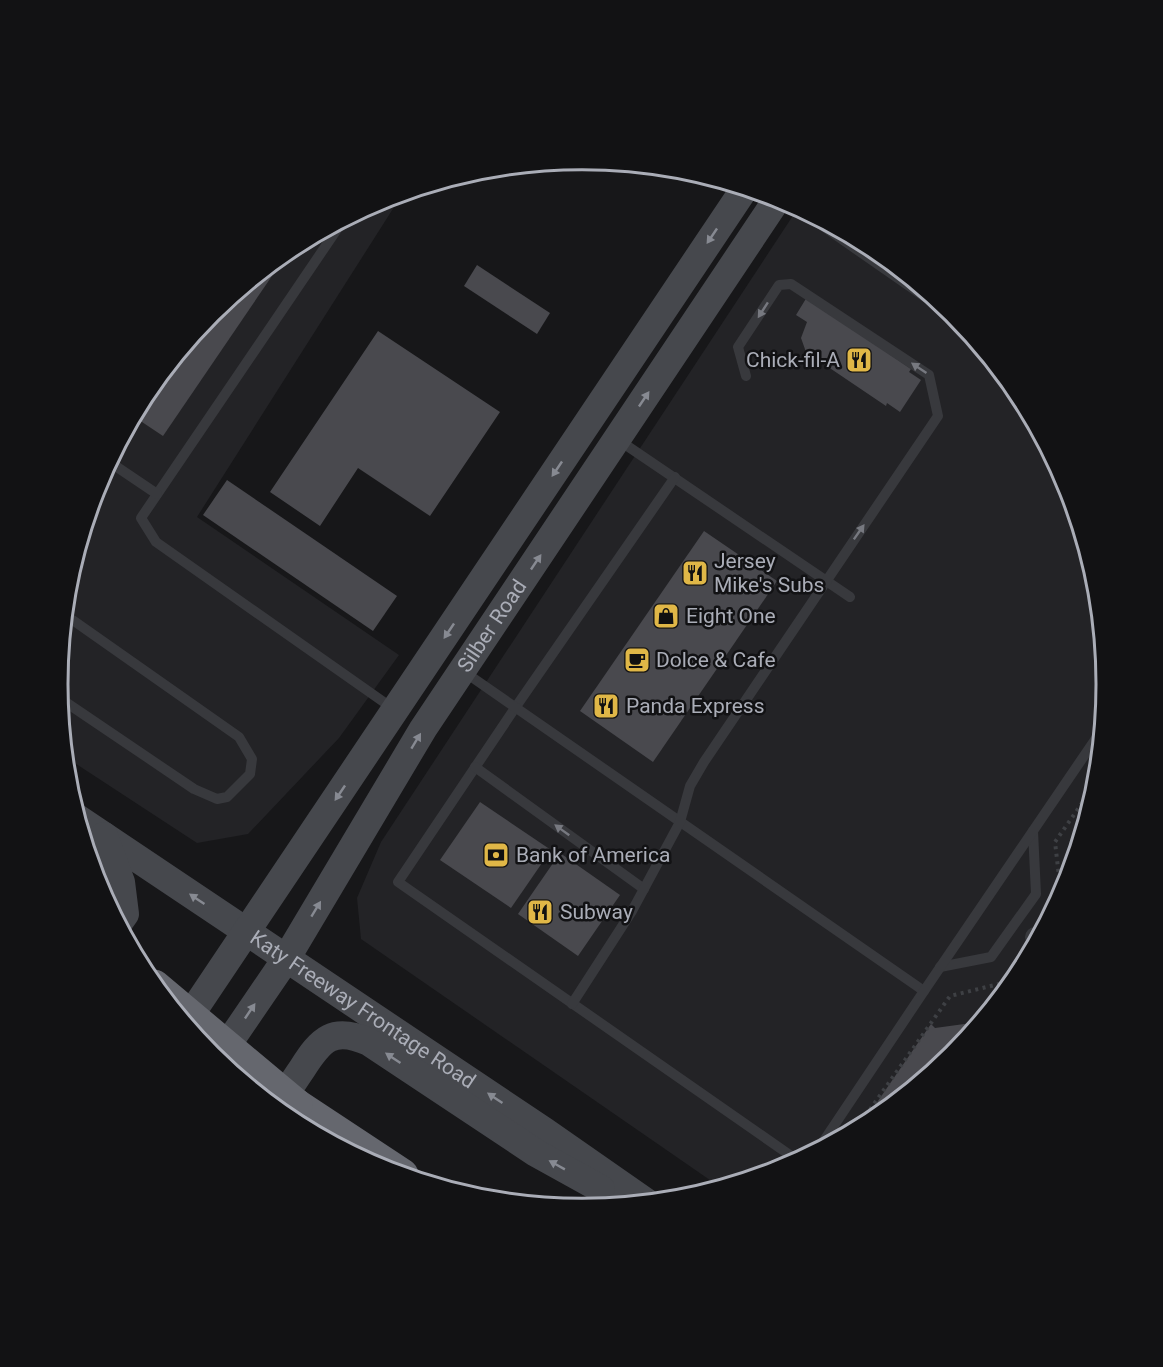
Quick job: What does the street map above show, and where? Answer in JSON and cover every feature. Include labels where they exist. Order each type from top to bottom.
[{"type":"highway","points":[[202,1030],[272,1093]]},
{"type":"highway","points":[[300,1114],[365,1149]]},
{"type":"street","name":"Silber Road","points":[[190,1016],[740,195]]},
{"type":"street","name":"Silber Road","points":[[223,1051],[285,959],[423,729],[772,207]]},
{"type":"street","points":[[590,420],[617,439]]},
{"type":"street","name":"Katy Freeway Frontage Road","points":[[88,825],[635,1194]]},
{"type":"street","points":[[104,836],[121,882],[124,916]]},
{"type":"street","points":[[287,1104],[316,1047],[326,1038],[354,1035],[369,1042],[536,1154],[612,1196]]},
{"type":"lane","points":[[334,233],[141,518],[156,542],[396,710]]},
{"type":"lane","points":[[858,250],[882,267]]},
{"type":"lane","points":[[572,1004],[644,889],[680,822],[690,786],[704,762],[938,416],[929,375],[791,284],[779,285],[738,347],[746,376]]},
{"type":"lane","points":[[617,439],[850,597]]},
{"type":"lane","points":[[116,467],[157,494]]},
{"type":"lane","points":[[675,477],[398,882],[788,1154]]},
{"type":"lane","points":[[69,704],[194,789],[218,799],[227,797],[250,774],[252,759],[239,738],[72,619]]},
{"type":"lane","points":[[462,671],[924,991]]},
{"type":"lane","points":[[828,1134],[1091,746]]},
{"type":"lane","points":[[1085,756],[1090,755]]},
{"type":"lane","points":[[475,767],[644,889]]},
{"type":"lane","points":[[940,967],[991,957],[1036,894],[1033,831]]},
{"type":"path","points":[[1059,873],[1055,842],[1081,805]]},
{"type":"path","points":[[871,1108],[950,996],[998,984]]},
{"type":"shaded area","points":[[395,205],[197,517],[399,655],[339,738],[248,834],[197,843],[74,762],[69,717],[69,650],[77,583],[85,550],[107,487],[136,426],[154,398],[195,345],[243,297],[296,256],[354,223]]},
{"type":"shaded area","points":[[793,216],[838,238],[867,256],[920,297],[968,345],[1009,398],[1027,427],[1068,518],[1086,583],[1091,616],[1096,684],[1094,717],[1086,784],[1078,817],[1068,849],[1042,911],[1027,941],[989,996],[945,1047],[920,1070],[867,1111],[838,1129],[778,1158],[711,1181],[361,939],[357,898],[381,842]]},
{"type":"building","points":[[477,265],[550,313],[537,334],[464,286]]},
{"type":"building","points":[[274,273],[274,273],[163,436],[140,420],[154,398],[195,345],[218,320]]},
{"type":"building","name":"Chick-fil-A","points":[[807,297],[911,369],[909,372],[921,380],[900,412],[887,403],[886,406],[806,352],[801,338],[807,322],[796,315]]},
{"type":"building","points":[[378,331],[500,412],[430,516],[358,468],[320,526],[270,492]]},
{"type":"building","points":[[227,480],[397,596],[373,631],[203,515]]},
{"type":"building","points":[[704,531],[777,581],[653,762],[580,711]]},
{"type":"building","name":"Bank of America","points":[[480,802],[551,850],[511,908],[440,860]]},
{"type":"building","points":[[560,853],[620,895],[578,956],[518,914]]},
{"type":"building","points":[[931,1024],[935,1028],[966,1024],[920,1070],[875,1105]]},
{"type":"place","name":"Chick-fil-A","points":[[859,360]]},
{"type":"place","name":"Jersey Mike's Subs","points":[[695,573]]},
{"type":"place","name":"Eight One","points":[[666,616]]},
{"type":"place","name":"Dolce & Cafe","points":[[637,660]]},
{"type":"place","name":"Panda Express","points":[[606,706]]},
{"type":"place","name":"Bank of America","points":[[496,855]]},
{"type":"place","name":"Subway","points":[[540,912]]}]
